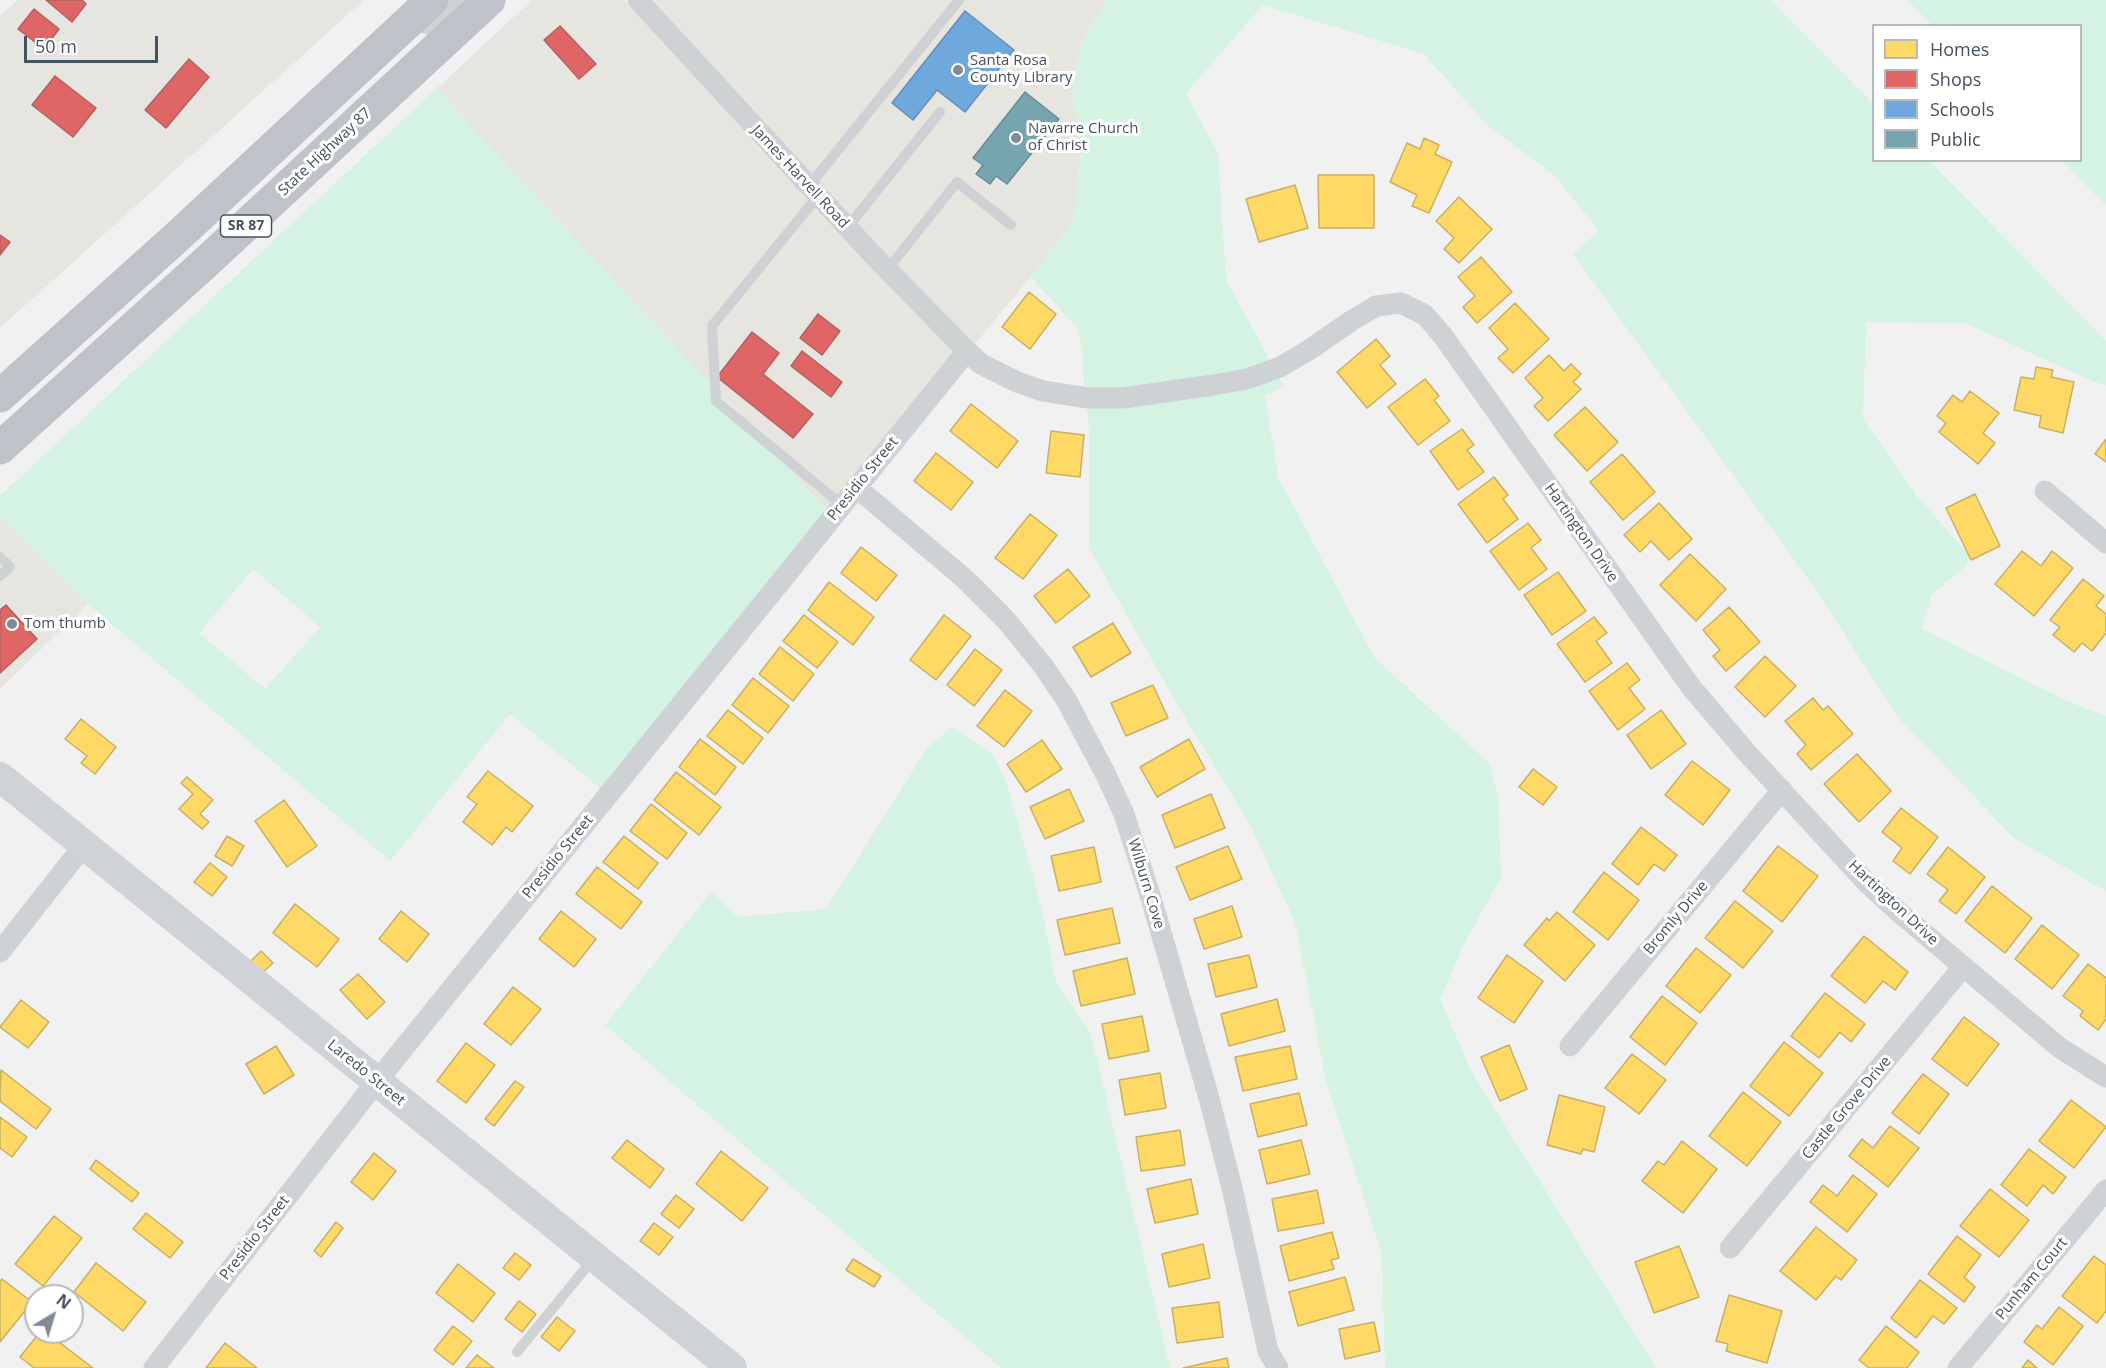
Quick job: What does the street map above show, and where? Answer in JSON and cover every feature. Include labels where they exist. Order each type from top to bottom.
[{"type":"highway","name":"SR 87","points":[[0,396],[258,162],[432,0]]},
{"type":"highway","name":"State Highway 87","points":[[0,448],[204,264],[489,0]]},
{"type":"street","points":[[258,162],[372,76],[453,0]]},
{"type":"street","name":"James Harvell Road","points":[[638,0],[847,228],[967,351]]},
{"type":"street","name":"Hartington Drive","points":[[967,351],[995,372],[1043,391],[1088,398],[1123,398],[1213,385],[1258,375],[1295,359],[1376,306],[1401,303],[1425,315],[1443,336],[1691,687],[1782,790],[1867,883],[2060,1048],[2106,1077]]},
{"type":"street","name":"Presidio Street","points":[[154,1368],[377,1082],[967,351]]},
{"type":"street","name":"Wilburn Cove","points":[[856,487],[965,579],[1006,620],[1044,667],[1066,701],[1106,775],[1124,814],[1148,888],[1209,1098],[1232,1188],[1268,1351],[1278,1368]]},
{"type":"street","points":[[2045,491],[2106,543]]},
{"type":"street","name":"Laredo Street","points":[[0,777],[732,1368]]},
{"type":"street","name":"Bromly Drive","points":[[1570,1046],[1782,790]]},
{"type":"street","points":[[0,952],[84,845]]},
{"type":"street","name":"Castle Grove Drive","points":[[1730,1248],[1963,967]]},
{"type":"street","name":"Punham Court","points":[[1958,1368],[2106,1190]]},
{"type":"lane","points":[[842,505],[716,401],[712,326],[958,0]]},
{"type":"lane","points":[[847,228],[940,112]]},
{"type":"lane","points":[[887,270],[957,182],[1011,225]]},
{"type":"lane","points":[[0,557],[10,567],[0,576]]},
{"type":"lane","points":[[517,1352],[595,1258]]},
{"type":"shaded area","points":[[18,0],[364,0],[0,328],[0,16]]},
{"type":"shaded area","points":[[532,0],[624,0],[862,259],[954,352],[826,509],[436,89]]},
{"type":"shaded area","points":[[652,0],[1106,0],[1083,41],[1072,88],[1081,146],[1074,220],[975,344],[877,245]]},
{"type":"shaded area","points":[[0,517],[88,604],[0,689]]},
{"type":"green space","points":[[1106,0],[1771,0],[1872,103],[1872,162],[1930,162],[2106,341],[2106,385],[2092,381],[1965,323],[1866,322],[1863,419],[1917,496],[1968,554],[1967,565],[1931,595],[1922,629],[2067,701],[2106,716],[2106,891],[2014,838],[1897,716],[1816,590],[1573,254],[1599,231],[1554,175],[1487,125],[1424,54],[1263,5],[1186,93],[1218,154],[1226,280],[1270,360],[1246,369],[1212,376],[1123,388],[1085,388],[1079,330],[1031,277],[1074,220],[1081,146],[1072,88],[1083,41]]},
{"type":"green space","points":[[1907,0],[2106,0],[2106,205],[2063,162],[2082,162],[2082,24],[1931,24]]},
{"type":"green space","points":[[436,89],[826,509],[601,789],[510,714],[390,861],[88,604],[0,517],[0,496]],"holes":[[[253,569],[320,627],[265,689],[199,633]]]},
{"type":"green space","points":[[1279,377],[1284,387],[1265,395],[1278,477],[1374,657],[1491,765],[1498,800],[1501,877],[1463,946],[1440,999],[1471,1071],[1656,1368],[1385,1368],[1382,1255],[1326,1081],[1295,922],[1251,827],[1174,699],[1089,548],[1087,408]]},
{"type":"green space","points":[[952,727],[993,754],[1006,781],[1041,906],[1056,982],[1091,1034],[1170,1368],[1001,1368],[605,1025],[711,892],[738,917],[826,909],[927,748]]},
{"type":"building: Homes","points":[[1424,138],[1439,145],[1435,154],[1452,162],[1429,213],[1412,206],[1417,195],[1390,182],[1407,143],[1420,149]]},
{"type":"building: Homes","points":[[1318,175],[1374,175],[1374,228],[1319,228]]},
{"type":"building: Homes","points":[[1295,185],[1308,228],[1259,242],[1246,199]]},
{"type":"building: Homes","points":[[1459,197],[1492,229],[1459,263],[1444,249],[1454,238],[1436,221]]},
{"type":"building: Homes","points":[[1481,257],[1512,292],[1477,323],[1463,307],[1475,296],[1458,277]]},
{"type":"building: Homes","points":[[1029,292],[1056,314],[1030,349],[1002,327]]},
{"type":"building: Homes","points":[[1515,303],[1549,339],[1513,373],[1498,358],[1508,349],[1489,328]]},
{"type":"building: Homes","points":[[1376,339],[1390,356],[1380,365],[1396,384],[1367,408],[1337,372]]},
{"type":"building: Homes","points":[[1549,355],[1564,371],[1571,364],[1581,374],[1573,382],[1581,389],[1548,421],[1534,406],[1543,398],[1525,378]]},
{"type":"building: Homes","points":[[2036,367],[2053,370],[2051,377],[2074,382],[2063,433],[2039,427],[2041,416],[2014,410],[2021,377],[2034,379]]},
{"type":"building: Homes","points":[[1425,379],[1439,396],[1434,400],[1450,421],[1418,445],[1388,407]]},
{"type":"building: Homes","points":[[1970,391],[1999,413],[1983,433],[1995,443],[1978,464],[1939,432],[1946,423],[1937,416],[1953,395],[1962,402]]},
{"type":"building: Homes","points":[[971,404],[1018,441],[997,468],[950,431]]},
{"type":"building: Homes","points":[[1585,407],[1618,442],[1587,471],[1554,435]]},
{"type":"building: Homes","points":[[1462,429],[1474,445],[1467,450],[1484,472],[1458,490],[1430,451]]},
{"type":"building: Homes","points":[[1051,431],[1084,435],[1080,477],[1046,473]]},
{"type":"building: Homes","points":[[2106,439],[2106,462],[2095,454]]},
{"type":"building: Homes","points":[[936,453],[973,482],[951,510],[914,481]]},
{"type":"building: Homes","points":[[1622,454],[1655,492],[1623,520],[1590,482]]},
{"type":"building: Homes","points":[[1494,477],[1508,495],[1503,499],[1518,519],[1487,543],[1458,504]]},
{"type":"building: Homes","points":[[1975,494],[2000,546],[1971,560],[1946,508]]},
{"type":"building: Homes","points":[[1659,503],[1692,539],[1669,560],[1651,541],[1640,552],[1624,535]]},
{"type":"building: Homes","points":[[1030,514],[1057,535],[1023,579],[995,558]]},
{"type":"building: Homes","points":[[1528,523],[1541,540],[1531,548],[1547,569],[1519,590],[1490,551]]},
{"type":"building: Homes","points":[[861,547],[897,575],[876,601],[841,573]]},
{"type":"building: Homes","points":[[2022,551],[2041,566],[2052,551],[2073,568],[2034,616],[1995,584]]},
{"type":"building: Homes","points":[[1690,554],[1726,589],[1696,621],[1660,585]]},
{"type":"building: Homes","points":[[1068,569],[1090,596],[1056,623],[1034,596]]},
{"type":"building: Homes","points":[[1558,572],[1586,611],[1552,635],[1524,595]]},
{"type":"building: Homes","points":[[2083,579],[2104,596],[2096,606],[2106,614],[2106,633],[2092,651],[2082,643],[2074,652],[2053,635],[2060,627],[2050,620]]},
{"type":"building: Homes","points":[[829,582],[874,617],[853,645],[808,610]]},
{"type":"building: Homes","points":[[1729,607],[1760,642],[1726,671],[1713,656],[1720,650],[1703,630]]},
{"type":"building: Homes","points":[[804,615],[838,642],[817,668],[783,641]]},
{"type":"building: Homes","points":[[944,615],[971,636],[936,680],[910,660]]},
{"type":"building: Homes","points":[[1594,617],[1607,633],[1596,641],[1612,663],[1585,682],[1557,644]]},
{"type":"building: Homes","points":[[1113,623],[1131,653],[1091,677],[1073,647]]},
{"type":"building: Homes","points":[[780,647],[814,674],[793,701],[759,674]]},
{"type":"building: Homes","points":[[975,649],[1002,670],[974,706],[947,685]]},
{"type":"building: Homes","points":[[1765,656],[1796,686],[1765,717],[1735,687]]},
{"type":"building: Homes","points":[[1627,663],[1640,680],[1629,688],[1645,709],[1618,730],[1589,691]]},
{"type":"building: Homes","points":[[753,678],[789,706],[768,733],[732,705]]},
{"type":"building: Homes","points":[[1153,685],[1168,718],[1126,736],[1111,703]]},
{"type":"building: Homes","points":[[1005,690],[1032,711],[1004,747],[977,726]]},
{"type":"building: Homes","points":[[1813,698],[1823,710],[1828,706],[1853,734],[1811,770],[1797,754],[1806,745],[1785,721]]},
{"type":"building: Homes","points":[[728,710],[763,738],[743,764],[707,736]]},
{"type":"building: Homes","points":[[1661,710],[1686,744],[1651,769],[1627,735]]},
{"type":"building: Homes","points":[[81,719],[116,747],[95,774],[81,763],[87,756],[65,739]]},
{"type":"building: Homes","points":[[700,739],[736,767],[715,795],[679,767]]},
{"type":"building: Homes","points":[[1189,739],[1205,769],[1157,797],[1140,767]]},
{"type":"building: Homes","points":[[1042,740],[1062,769],[1026,792],[1007,764]]},
{"type":"building: Homes","points":[[1857,754],[1891,791],[1859,822],[1824,784]]},
{"type":"building: Homes","points":[[1692,761],[1730,790],[1703,825],[1665,795]]},
{"type":"building: Homes","points":[[1533,769],[1557,787],[1543,805],[1519,787]]},
{"type":"building: Homes","points":[[488,771],[533,806],[512,832],[506,827],[492,845],[463,822],[477,804],[467,797]]},
{"type":"building: Homes","points":[[676,772],[721,807],[699,835],[654,800]]},
{"type":"building: Homes","points":[[187,777],[213,800],[200,814],[209,822],[202,829],[179,809],[193,794],[181,783]]},
{"type":"building: Homes","points":[[1069,789],[1084,821],[1045,839],[1030,807]]},
{"type":"building: Homes","points":[[1211,794],[1225,828],[1175,848],[1162,815]]},
{"type":"building: Homes","points":[[284,800],[317,846],[287,867],[255,821]]},
{"type":"building: Homes","points":[[651,804],[687,833],[667,859],[630,831]]},
{"type":"building: Homes","points":[[1901,808],[1938,837],[1910,874],[1893,861],[1902,848],[1882,832]]},
{"type":"building: Homes","points":[[1641,827],[1677,855],[1664,871],[1654,864],[1638,885],[1612,864]]},
{"type":"building: Homes","points":[[227,836],[244,846],[232,866],[215,856]]},
{"type":"building: Homes","points":[[624,836],[658,863],[638,889],[603,862]]},
{"type":"building: Homes","points":[[1228,846],[1242,879],[1190,900],[1176,867]]},
{"type":"building: Homes","points":[[1778,846],[1818,876],[1782,922],[1743,891]]},
{"type":"building: Homes","points":[[1094,847],[1101,882],[1059,891],[1051,856]]},
{"type":"building: Homes","points":[[1948,847],[1985,877],[1956,914],[1939,901],[1948,890],[1927,874]]},
{"type":"building: Homes","points":[[210,863],[227,877],[212,896],[194,882]]},
{"type":"building: Homes","points":[[597,867],[642,902],[621,929],[576,894]]},
{"type":"building: Homes","points":[[1604,872],[1639,900],[1608,940],[1573,912]]},
{"type":"building: Homes","points":[[1992,886],[2032,918],[2005,953],[1965,921]]},
{"type":"building: Homes","points":[[1735,901],[1773,931],[1743,968],[1705,938]]},
{"type":"building: Homes","points":[[295,904],[339,939],[317,967],[273,933]]},
{"type":"building: Homes","points":[[1232,906],[1242,937],[1204,949],[1194,919]]},
{"type":"building: Homes","points":[[1112,908],[1120,943],[1065,955],[1057,920]]},
{"type":"building: Homes","points":[[401,911],[429,934],[407,962],[379,939]]},
{"type":"building: Homes","points":[[561,911],[596,939],[574,967],[539,939]]},
{"type":"building: Homes","points":[[1557,912],[1595,945],[1565,981],[1524,945],[1547,918],[1549,921]]},
{"type":"building: Homes","points":[[2042,925],[2079,955],[2052,989],[2015,959]]},
{"type":"building: Homes","points":[[1864,936],[1908,972],[1895,990],[1883,981],[1865,1003],[1831,976]]},
{"type":"building: Homes","points":[[1696,948],[1731,975],[1700,1013],[1666,986]]},
{"type":"building: Homes","points":[[261,951],[273,963],[260,975],[249,963]]},
{"type":"building: Homes","points":[[1249,955],[1257,987],[1216,997],[1208,964]]},
{"type":"building: Homes","points":[[1507,955],[1543,981],[1514,1023],[1478,998]]},
{"type":"building: Homes","points":[[1127,958],[1135,994],[1081,1006],[1073,971]]},
{"type":"building: Homes","points":[[2088,964],[2106,978],[2106,1019],[2098,1030],[2080,1016],[2083,1011],[2063,996]]},
{"type":"building: Homes","points":[[358,974],[385,1002],[367,1019],[340,990]]},
{"type":"building: Homes","points":[[513,987],[541,1009],[511,1045],[484,1024]]},
{"type":"building: Homes","points":[[1825,993],[1865,1024],[1851,1042],[1840,1032],[1819,1058],[1791,1036]]},
{"type":"building: Homes","points":[[1662,996],[1697,1023],[1665,1065],[1630,1037]]},
{"type":"building: Homes","points":[[1277,999],[1285,1031],[1229,1046],[1221,1014]]},
{"type":"building: Homes","points":[[21,1000],[49,1022],[28,1048],[0,1027]]},
{"type":"building: Homes","points":[[1142,1016],[1149,1051],[1109,1059],[1102,1024]]},
{"type":"building: Homes","points":[[1964,1017],[1999,1044],[1967,1086],[1932,1059]]},
{"type":"building: Homes","points":[[1784,1042],[1823,1073],[1789,1116],[1750,1086]]},
{"type":"building: Homes","points":[[466,1043],[495,1065],[466,1103],[437,1081]]},
{"type":"building: Homes","points":[[1509,1045],[1527,1089],[1500,1101],[1481,1057]]},
{"type":"building: Homes","points":[[276,1046],[294,1075],[264,1094],[246,1064]]},
{"type":"building: Homes","points":[[1290,1046],[1297,1079],[1243,1091],[1235,1057]]},
{"type":"building: Homes","points":[[1632,1054],[1666,1080],[1639,1114],[1605,1088]]},
{"type":"building: Homes","points":[[1,1070],[51,1109],[36,1129],[0,1101]]},
{"type":"building: Homes","points":[[1160,1073],[1166,1108],[1125,1115],[1119,1080]]},
{"type":"building: Homes","points":[[1923,1074],[1949,1094],[1919,1134],[1892,1113]]},
{"type":"building: Homes","points":[[515,1081],[524,1087],[494,1126],[485,1119]]},
{"type":"building: Homes","points":[[1743,1092],[1781,1122],[1747,1166],[1709,1136]]},
{"type":"building: Homes","points":[[1299,1093],[1307,1125],[1258,1137],[1250,1104]]},
{"type":"building: Homes","points":[[1559,1095],[1605,1107],[1594,1152],[1583,1149],[1581,1154],[1547,1145]]},
{"type":"building: Homes","points":[[2071,1100],[2106,1127],[2074,1168],[2039,1141]]},
{"type":"building: Homes","points":[[0,1117],[27,1137],[12,1157],[0,1148]]},
{"type":"building: Homes","points":[[1890,1126],[1919,1148],[1888,1187],[1849,1156],[1862,1139],[1873,1148]]},
{"type":"building: Homes","points":[[1180,1130],[1185,1165],[1141,1171],[1136,1137]]},
{"type":"building: Homes","points":[[627,1140],[664,1169],[650,1188],[612,1158]]},
{"type":"building: Homes","points":[[1301,1140],[1310,1174],[1267,1184],[1259,1150]]},
{"type":"building: Homes","points":[[1682,1141],[1717,1169],[1683,1213],[1642,1181],[1658,1161],[1664,1165]]},
{"type":"building: Homes","points":[[2029,1149],[2066,1177],[2053,1194],[2043,1185],[2027,1206],[2001,1185]]},
{"type":"building: Homes","points":[[721,1151],[768,1188],[742,1221],[696,1184]]},
{"type":"building: Homes","points":[[374,1153],[396,1171],[373,1200],[351,1182]]},
{"type":"building: Homes","points":[[96,1160],[139,1193],[132,1202],[90,1169]]},
{"type":"building: Homes","points":[[1853,1175],[1877,1194],[1847,1232],[1810,1202],[1823,1185],[1837,1196]]},
{"type":"building: Homes","points":[[1191,1179],[1198,1214],[1155,1223],[1147,1189]]},
{"type":"building: Homes","points":[[1990,1189],[2029,1220],[1999,1257],[1960,1226]]},
{"type":"building: Homes","points":[[1317,1190],[1324,1223],[1278,1231],[1272,1199]]},
{"type":"building: Homes","points":[[676,1195],[694,1209],[679,1228],[661,1214]]},
{"type":"building: Homes","points":[[146,1213],[183,1242],[170,1258],[133,1229]]},
{"type":"building: Homes","points":[[54,1216],[82,1238],[45,1284],[40,1284],[15,1264]]},
{"type":"building: Homes","points":[[336,1222],[343,1228],[321,1257],[314,1251]]},
{"type":"building: Homes","points":[[654,1223],[673,1237],[659,1255],[640,1241]]},
{"type":"building: Homes","points":[[1816,1227],[1857,1260],[1841,1280],[1836,1276],[1816,1300],[1780,1271]]},
{"type":"building: Homes","points":[[1332,1232],[1339,1258],[1331,1260],[1334,1269],[1289,1281],[1280,1246]]},
{"type":"building: Homes","points":[[1957,1236],[1981,1255],[1964,1277],[1975,1287],[1964,1302],[1928,1274]]},
{"type":"building: Homes","points":[[1203,1244],[1210,1278],[1169,1287],[1162,1254]]},
{"type":"building: Homes","points":[[1679,1246],[1699,1297],[1654,1313],[1635,1262]]},
{"type":"building: Homes","points":[[515,1253],[531,1265],[519,1280],[503,1268]]},
{"type":"building: Homes","points":[[2094,1256],[2106,1265],[2106,1311],[2097,1323],[2062,1296]]},
{"type":"building: Homes","points":[[853,1259],[881,1276],[874,1287],[846,1270]]},
{"type":"building: Homes","points":[[96,1263],[146,1302],[123,1331],[84,1300],[84,1284],[80,1284]]},
{"type":"building: Homes","points":[[458,1264],[495,1293],[473,1322],[436,1293]]},
{"type":"building: Homes","points":[[1345,1277],[1354,1310],[1298,1326],[1289,1292]]},
{"type":"building: Homes","points":[[2,1279],[24,1296],[24,1312],[0,1342],[0,1282]]},
{"type":"building: Homes","points":[[1920,1280],[1957,1308],[1944,1324],[1933,1316],[1916,1338],[1891,1318]]},
{"type":"building: Homes","points":[[1729,1295],[1782,1311],[1767,1363],[1726,1351],[1728,1344],[1716,1341]]},
{"type":"building: Homes","points":[[519,1301],[536,1314],[522,1332],[505,1319]]},
{"type":"building: Homes","points":[[1219,1302],[1223,1337],[1177,1343],[1172,1308]]},
{"type":"building: Homes","points":[[2059,1307],[2083,1326],[2053,1365],[2024,1342],[2037,1325],[2042,1329]]},
{"type":"building: Homes","points":[[557,1317],[575,1331],[559,1351],[541,1337]]},
{"type":"building: Homes","points":[[1374,1322],[1380,1351],[1345,1359],[1339,1329]]},
{"type":"building: Homes","points":[[453,1326],[472,1341],[453,1365],[434,1350]]},
{"type":"building: Homes","points":[[1886,1326],[1919,1352],[1907,1368],[1869,1368],[1859,1360]]},
{"type":"building: Homes","points":[[225,1343],[257,1368],[206,1368]]},
{"type":"building: Homes","points":[[30,1344],[62,1344],[93,1368],[34,1368],[20,1357]]},
{"type":"building: Homes","points":[[477,1355],[494,1368],[466,1368]]},
{"type":"building: Homes","points":[[1227,1358],[1229,1368],[1183,1368]]},
{"type":"building: Homes","points":[[2028,1360],[2037,1368],[2022,1368]]},
{"type":"building: Shops","points":[[46,0],[82,0],[86,4],[72,22]]},
{"type":"building: Shops","points":[[34,9],[59,29],[44,49],[18,29]]},
{"type":"building: Shops","points":[[560,26],[596,64],[579,79],[544,40]]},
{"type":"building: Shops","points":[[189,59],[209,77],[166,128],[145,110]]},
{"type":"building: Shops","points":[[55,76],[96,108],[73,137],[32,105]]},
{"type":"building: Shops","points":[[0,235],[10,242],[0,255]]},
{"type":"building: Shops","points":[[818,314],[840,331],[822,355],[800,338]]},
{"type":"building: Shops","points":[[752,332],[779,353],[763,374],[813,414],[793,438],[717,377]]},
{"type":"building: Shops","points":[[802,351],[842,382],[831,397],[791,366]]},
{"type":"building: Shops","name":"Tom thumb","points":[[6,605],[37,639],[0,673],[0,610]]},
{"type":"building: Schools","name":"Santa Rosa County Library","points":[[965,11],[1014,50],[965,112],[937,90],[913,120],[892,103]]},
{"type":"building: Public","name":"Navarre Church of Christ","points":[[1025,92],[1059,119],[1007,184],[996,176],[990,184],[976,174],[983,165],[973,158]]},
{"type":"place","name":"Santa Rosa County Library","points":[[958,70]]},
{"type":"place","name":"Navarre Church of Christ","points":[[1016,138]]},
{"type":"place","name":"Tom thumb","points":[[12,624]]}]
